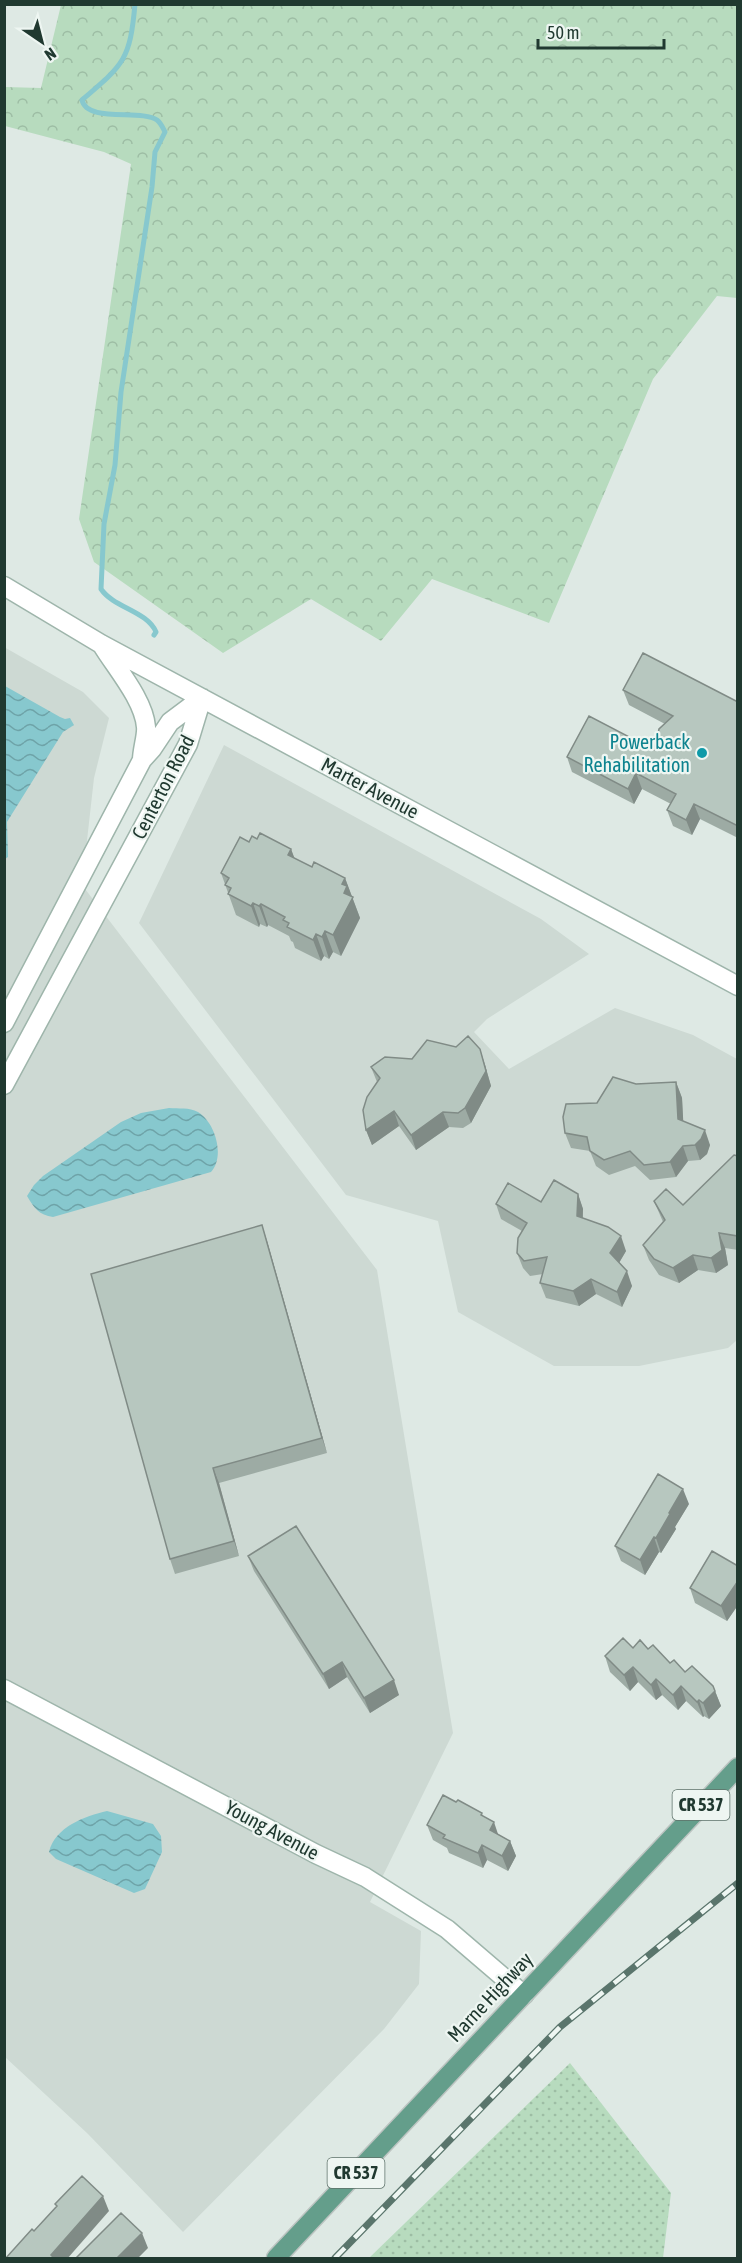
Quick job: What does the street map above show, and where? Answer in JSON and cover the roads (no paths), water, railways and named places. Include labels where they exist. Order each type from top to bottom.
[{"type":"main road","name":"Marter Avenue","points":[[4,586],[101,644],[738,986]]},
{"type":"main road","points":[[101,644],[128,685],[141,711],[147,728],[142,760]]},
{"type":"main road","name":"Centerton Road","points":[[4,1023],[142,760],[170,722],[202,698]]},
{"type":"main road","name":"Centerton Road","points":[[4,1085],[188,744],[202,698]]},
{"type":"main road","name":"Young Avenue","points":[[4,1689],[316,1854],[373,1881],[447,1929],[524,1995]]},
{"type":"main road","name":"Marne Highway","points":[[276,2259],[738,1767]]},
{"type":"water","points":[[5,686],[60,717],[70,718],[74,725],[63,732],[7,822],[8,857],[5,859]]},
{"type":"water","points":[[169,1108],[195,1110],[210,1124],[218,1149],[215,1166],[211,1172],[53,1217],[40,1213],[32,1204],[27,1196],[43,1176],[121,1122],[141,1113]]},
{"type":"water","points":[[107,1811],[153,1824],[161,1836],[162,1852],[145,1889],[134,1893],[56,1859],[49,1852],[52,1843],[64,1829],[90,1816]]},
{"type":"waterway","points":[[135,4],[131,38],[122,60],[116,69],[82,100],[86,107],[104,114],[139,115],[157,120],[165,132],[155,152],[152,187],[121,392],[115,465],[104,524],[101,589],[114,601],[138,614],[152,625],[156,632],[154,635]]},
{"type":"railway","points":[[335,2258],[560,2027],[738,1883]]},
{"type":"place","name":"Powerback Rehabilitation","points":[[702,753]]}]
